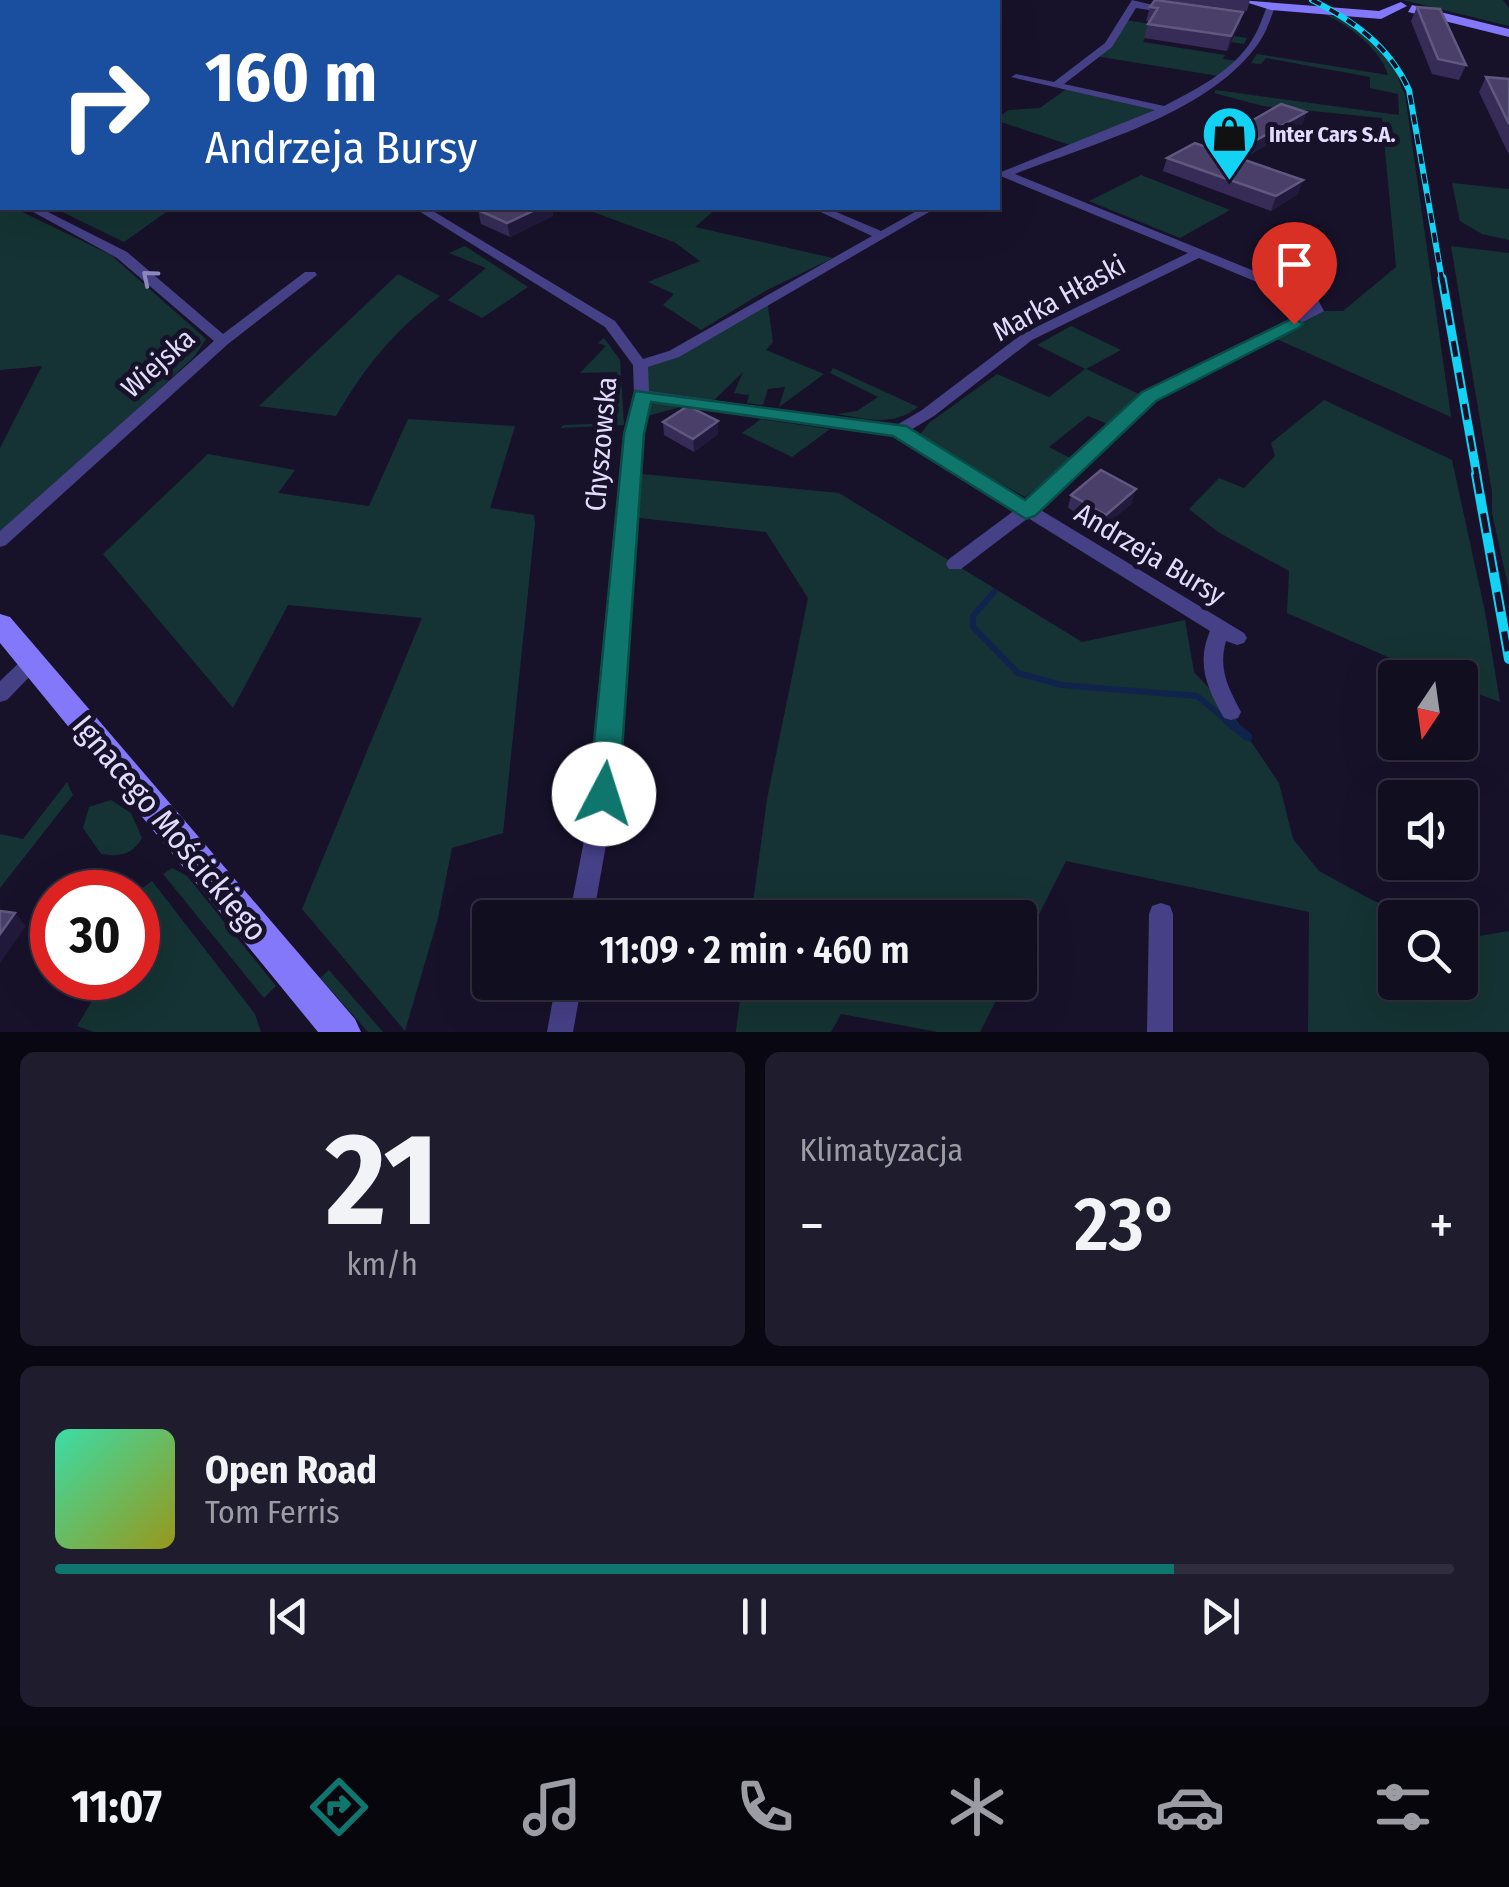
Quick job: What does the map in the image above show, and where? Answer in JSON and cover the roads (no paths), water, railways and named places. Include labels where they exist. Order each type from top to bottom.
[{"type":"street","points":[[1245,0],[1271,6],[1381,15],[1401,6]]},
{"type":"street","points":[[1379,0],[1509,33]]},
{"type":"street","points":[[1057,85],[1109,45],[1135,2],[1187,12]]},
{"type":"street","points":[[1001,176],[1164,109],[1238,64],[1253,47],[1271,6]]},
{"type":"street","points":[[1016,76],[1164,109]]},
{"type":"street","points":[[956,564],[1026,511],[1149,396],[1317,311],[1311,299],[1201,252],[1001,176]]},
{"type":"street","name":"Wiejska","points":[[0,541],[223,341],[122,255],[36,210]]},
{"type":"street","points":[[423,210],[606,319],[640,365]]},
{"type":"street","points":[[823,210],[878,234]]},
{"type":"street","name":"Chyszowska","points":[[584,900],[604,794],[634,434],[642,395],[640,365],[674,354],[926,210]]},
{"type":"street","name":"Marka Hłaski","points":[[898,431],[928,413],[1026,338],[1201,252]]},
{"type":"street","points":[[223,341],[310,275]]},
{"type":"street","name":"Andrzeja Bursy","points":[[642,395],[898,431],[1229,634],[1211,649],[1211,678],[1232,712]]},
{"type":"street","name":"Ignacego Mościckiego","points":[[0,624],[342,1032]]},
{"type":"street","points":[[0,694],[31,662]]},
{"type":"street","points":[[1160,1032],[1161,914]]},
{"type":"street","points":[[560,1032],[566,1000]]},
{"type":"waterway","points":[[994,592],[973,616],[973,627],[1018,673],[1062,685],[1197,696],[1230,723]]},
{"type":"waterway","points":[[1227,720],[1248,737]]},
{"type":"railway","points":[[1312,0],[1369,36],[1391,60],[1409,90],[1442,280]]},
{"type":"railway","points":[[1442,278],[1477,476]]},
{"type":"railway","points":[[1476,474],[1509,659]]},
{"type":"place","name":"Inter Cars S.A.","points":[[1230,183]]}]
